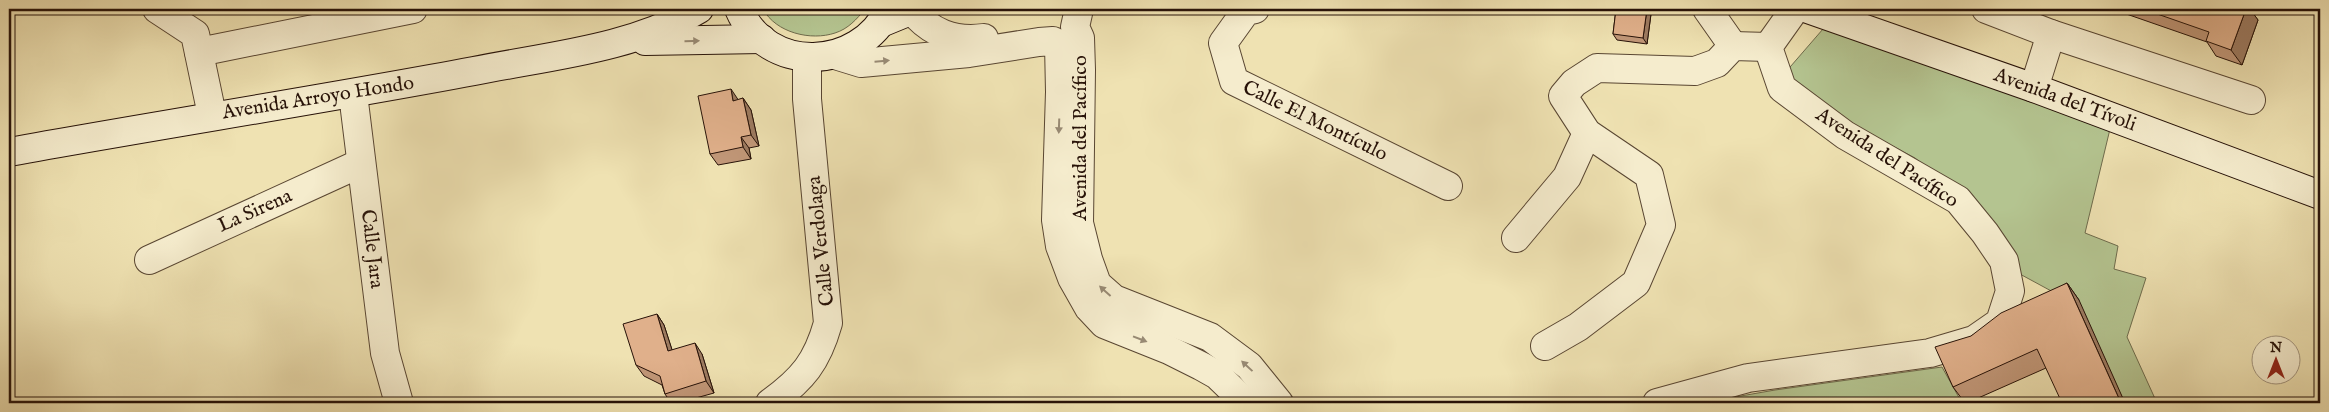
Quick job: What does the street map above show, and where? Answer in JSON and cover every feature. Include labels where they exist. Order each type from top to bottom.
[{"type":"street","points":[[157,9],[195,34],[212,115]]},
{"type":"street","points":[[199,52],[413,9]]},
{"type":"street","name":"Avenida Arroyo Hondo","points":[[9,152],[212,115],[353,94],[626,40],[674,24],[698,9]]},
{"type":"street","points":[[739,9],[750,26],[762,39],[776,48],[807,57],[835,55],[852,48],[902,12],[937,33],[957,39],[980,39],[1077,18]]},
{"type":"street","name":"Calle El Montículo","points":[[1255,9],[1246,11],[1223,43],[1234,81],[1448,186]]},
{"type":"street","points":[[1707,9],[1733,46]]},
{"type":"street","points":[[1545,346],[1578,327],[1636,283],[1661,225],[1650,175],[1587,133],[1563,96],[1574,83],[1596,68],[1695,71],[1717,63],[1733,46],[1768,47],[1795,9]]},
{"type":"street","name":"Avenida del Tívoli","points":[[1808,9],[2034,88],[2320,194]]},
{"type":"street","points":[[1986,9],[2051,34],[2251,100]]},
{"type":"street","name":"Avenida del Pacífico","points":[[1077,18],[1081,70],[1079,223],[1088,259],[1097,284],[1114,298],[1210,337],[1249,366],[1279,403]]},
{"type":"street","points":[[2034,88],[2051,34]]},
{"type":"street","name":"Avenida Arroyo Hondo","points":[[626,40],[762,39]]},
{"type":"street","points":[[835,55],[860,63],[969,53],[1053,41],[1059,44],[1060,78],[1056,220],[1060,246],[1072,278],[1089,308],[1104,324],[1169,350],[1201,366],[1217,376],[1246,403]]},
{"type":"street","name":"Avenida del Pacífico","points":[[1657,403],[1748,378],[1930,353],[1974,340],[2000,322],[2010,291],[2004,261],[1985,233],[1958,200],[1845,135],[1782,88],[1768,47]]},
{"type":"street","name":"Calle Verdolaga","points":[[770,403],[808,372],[822,345],[828,323],[806,99],[807,57]]},
{"type":"street","name":"Calle Jara","points":[[353,94],[385,353],[399,403]]},
{"type":"street","points":[[1516,238],[1567,177],[1587,133]]},
{"type":"street","name":"La Sirena","points":[[149,260],[362,163]]},
{"type":"green space","points":[[763,9],[865,9],[844,29],[835,33],[815,36],[795,33],[785,29],[776,24]]},
{"type":"green space","points":[[1823,29],[2110,129],[2085,233],[2118,246],[2114,269],[2146,278],[2127,337],[2157,403],[2125,403],[2073,296],[2066,299],[2018,273],[1968,201],[1915,158],[1842,119],[1784,74]]},
{"type":"green space","points":[[1942,367],[1962,403],[1701,403],[1775,390]]},
{"type":"building","points":[[1616,9],[1647,9],[1643,38],[1613,34]]},
{"type":"building","points":[[2143,9],[2246,9],[2231,50],[2206,41],[2209,32]]},
{"type":"building","points":[[731,89],[733,101],[743,98],[751,135],[741,137],[743,147],[710,154],[698,96]]},
{"type":"building","points":[[2067,283],[2121,403],[2062,403],[2037,349],[1953,387],[1935,347],[1971,336],[2001,313]]},
{"type":"building","points":[[657,314],[668,351],[695,343],[706,381],[665,394],[660,376],[636,365],[623,324]]}]
